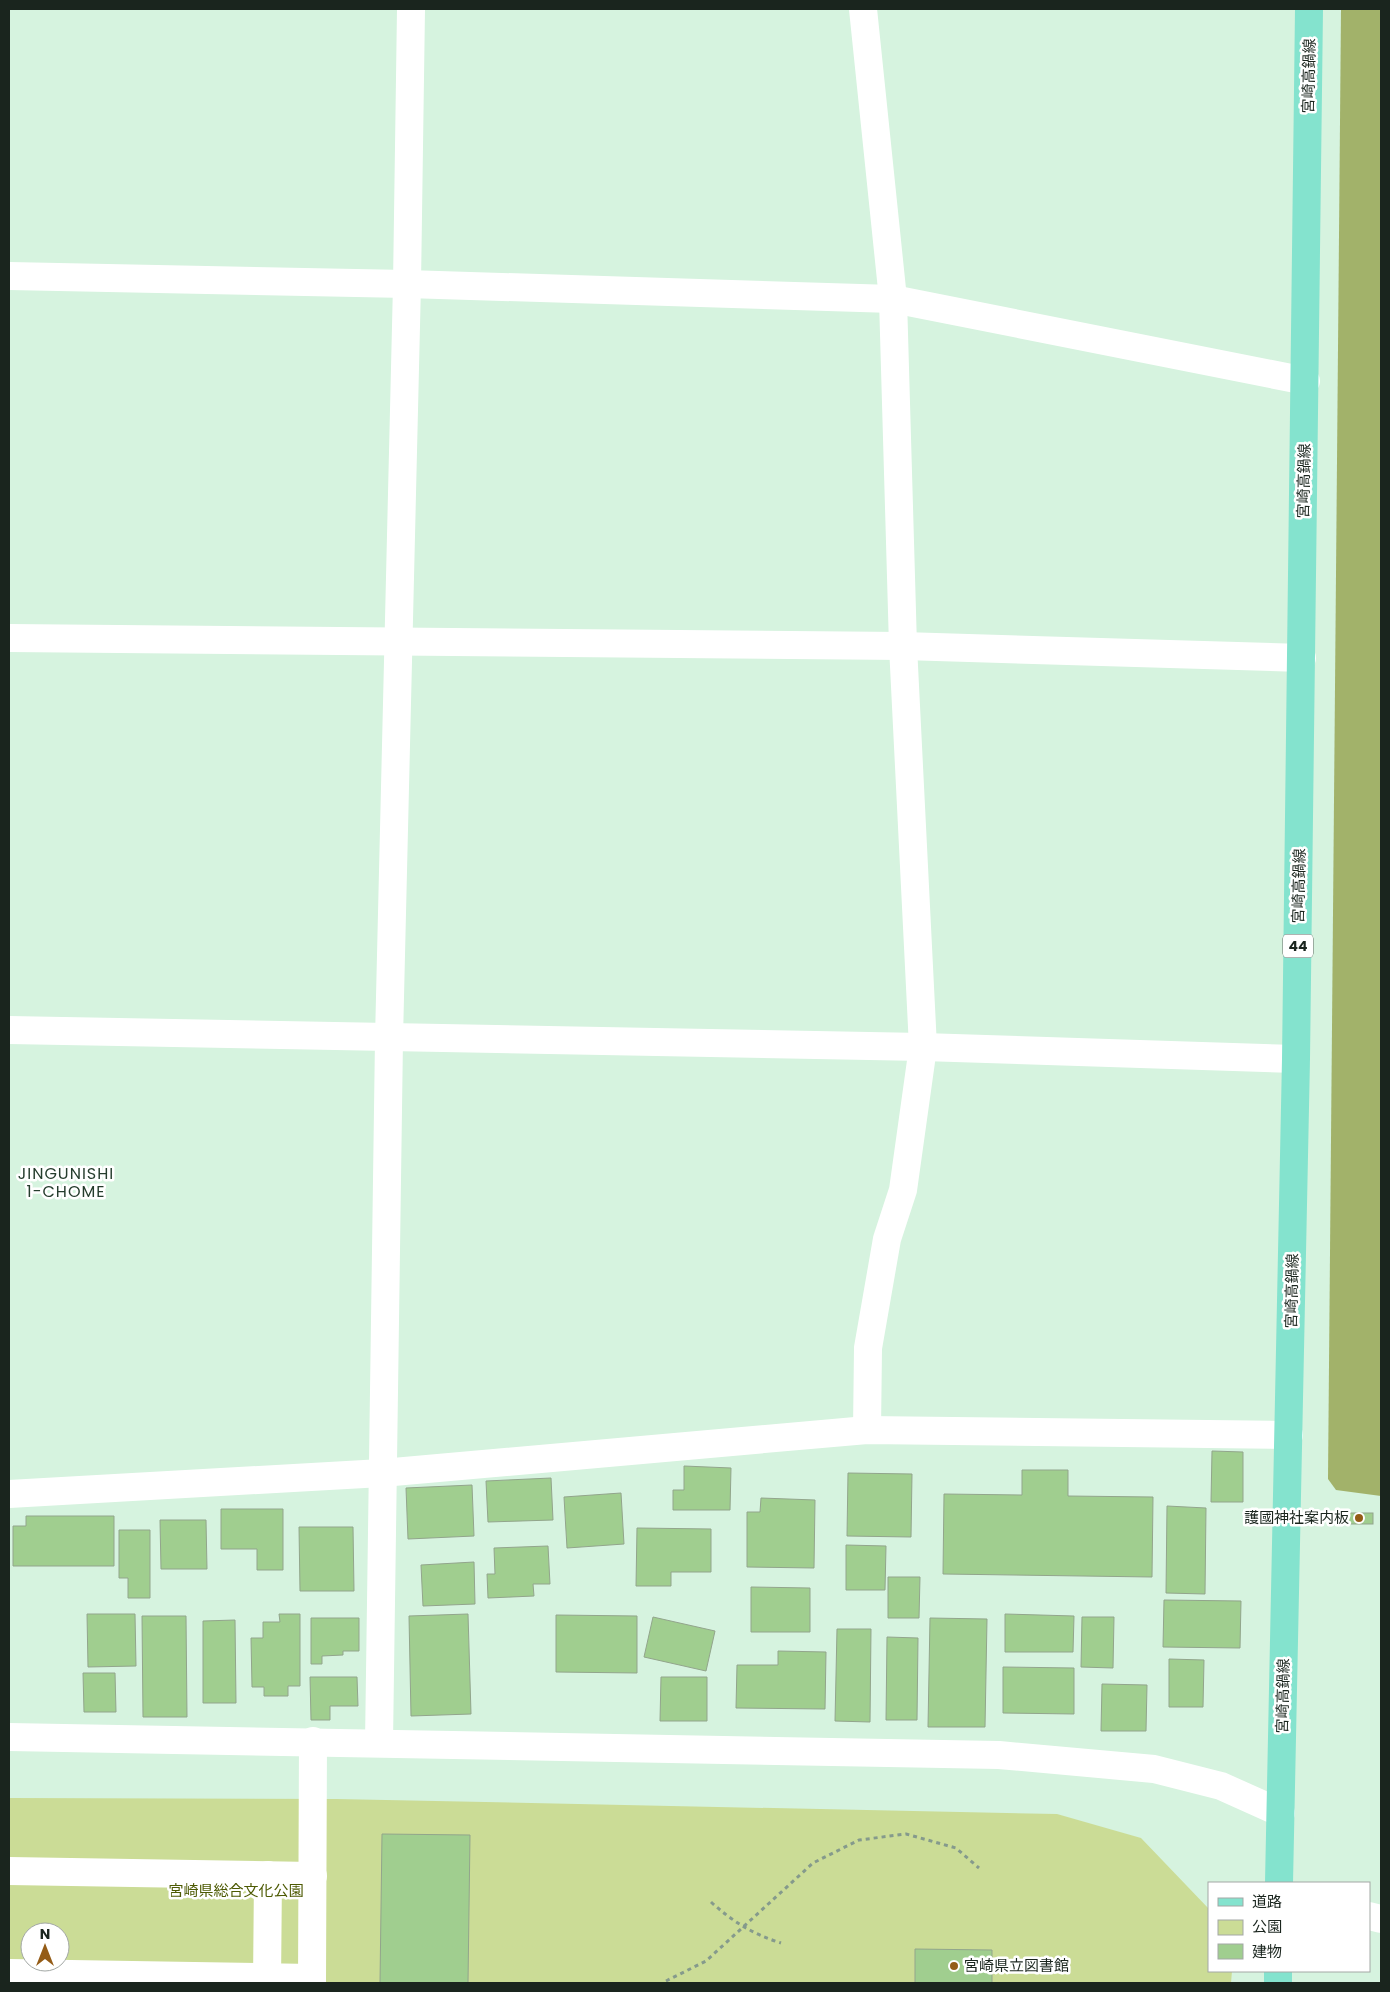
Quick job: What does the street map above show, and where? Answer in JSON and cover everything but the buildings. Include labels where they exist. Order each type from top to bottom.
[{"type":"main road","name":"宮崎高鍋線","points":[[1279,1882],[1296,1059],[1306,381],[1309,9]]},
{"type":"street","points":[[379,1743],[389,1039],[407,284],[411,9]]},
{"type":"street","points":[[863,9],[894,299],[903,646],[923,1047],[903,1190],[887,1239],[868,1348],[867,1430]]},
{"type":"street","points":[[9,276],[407,284],[894,299],[1306,381]]},
{"type":"street","points":[[9,638],[398,643],[903,646],[1302,658]]},
{"type":"street","points":[[9,1030],[389,1039],[923,1047],[1296,1059]]},
{"type":"street","points":[[9,1494],[382,1473],[867,1430],[1289,1436]]},
{"type":"street","points":[[9,1736],[999,1755],[1154,1770],[1221,1786],[1281,1813]]},
{"type":"street","points":[[9,1974],[312,1980],[313,1742]]},
{"type":"street","points":[[9,1871],[313,1876]]},
{"type":"street","points":[[267,1980],[268,1875]]},
{"type":"path","points":[[666,1980],[706,1961],[813,1863],[859,1840],[906,1834],[956,1848],[979,1868]]},
{"type":"path","points":[[711,1902],[732,1921],[758,1936],[781,1943]]},
{"type":"green space","points":[[1341,9],[1381,9],[1381,1496],[1336,1490],[1328,1479]]},
{"type":"green space","name":"宮崎県総合文化公園","points":[[9,1798],[336,1799],[1057,1814],[1141,1838],[1208,1908],[1208,1972],[1232,1972],[1231,1983],[9,1983]]},
{"type":"place","name":"護國神社案内板","points":[[1359,1518]]},
{"type":"place","name":"宮崎県立図書館","points":[[954,1966]]},
{"type":"district","name":"JINGUNISHI 1-CHOME","points":[[66,1182]]}]
